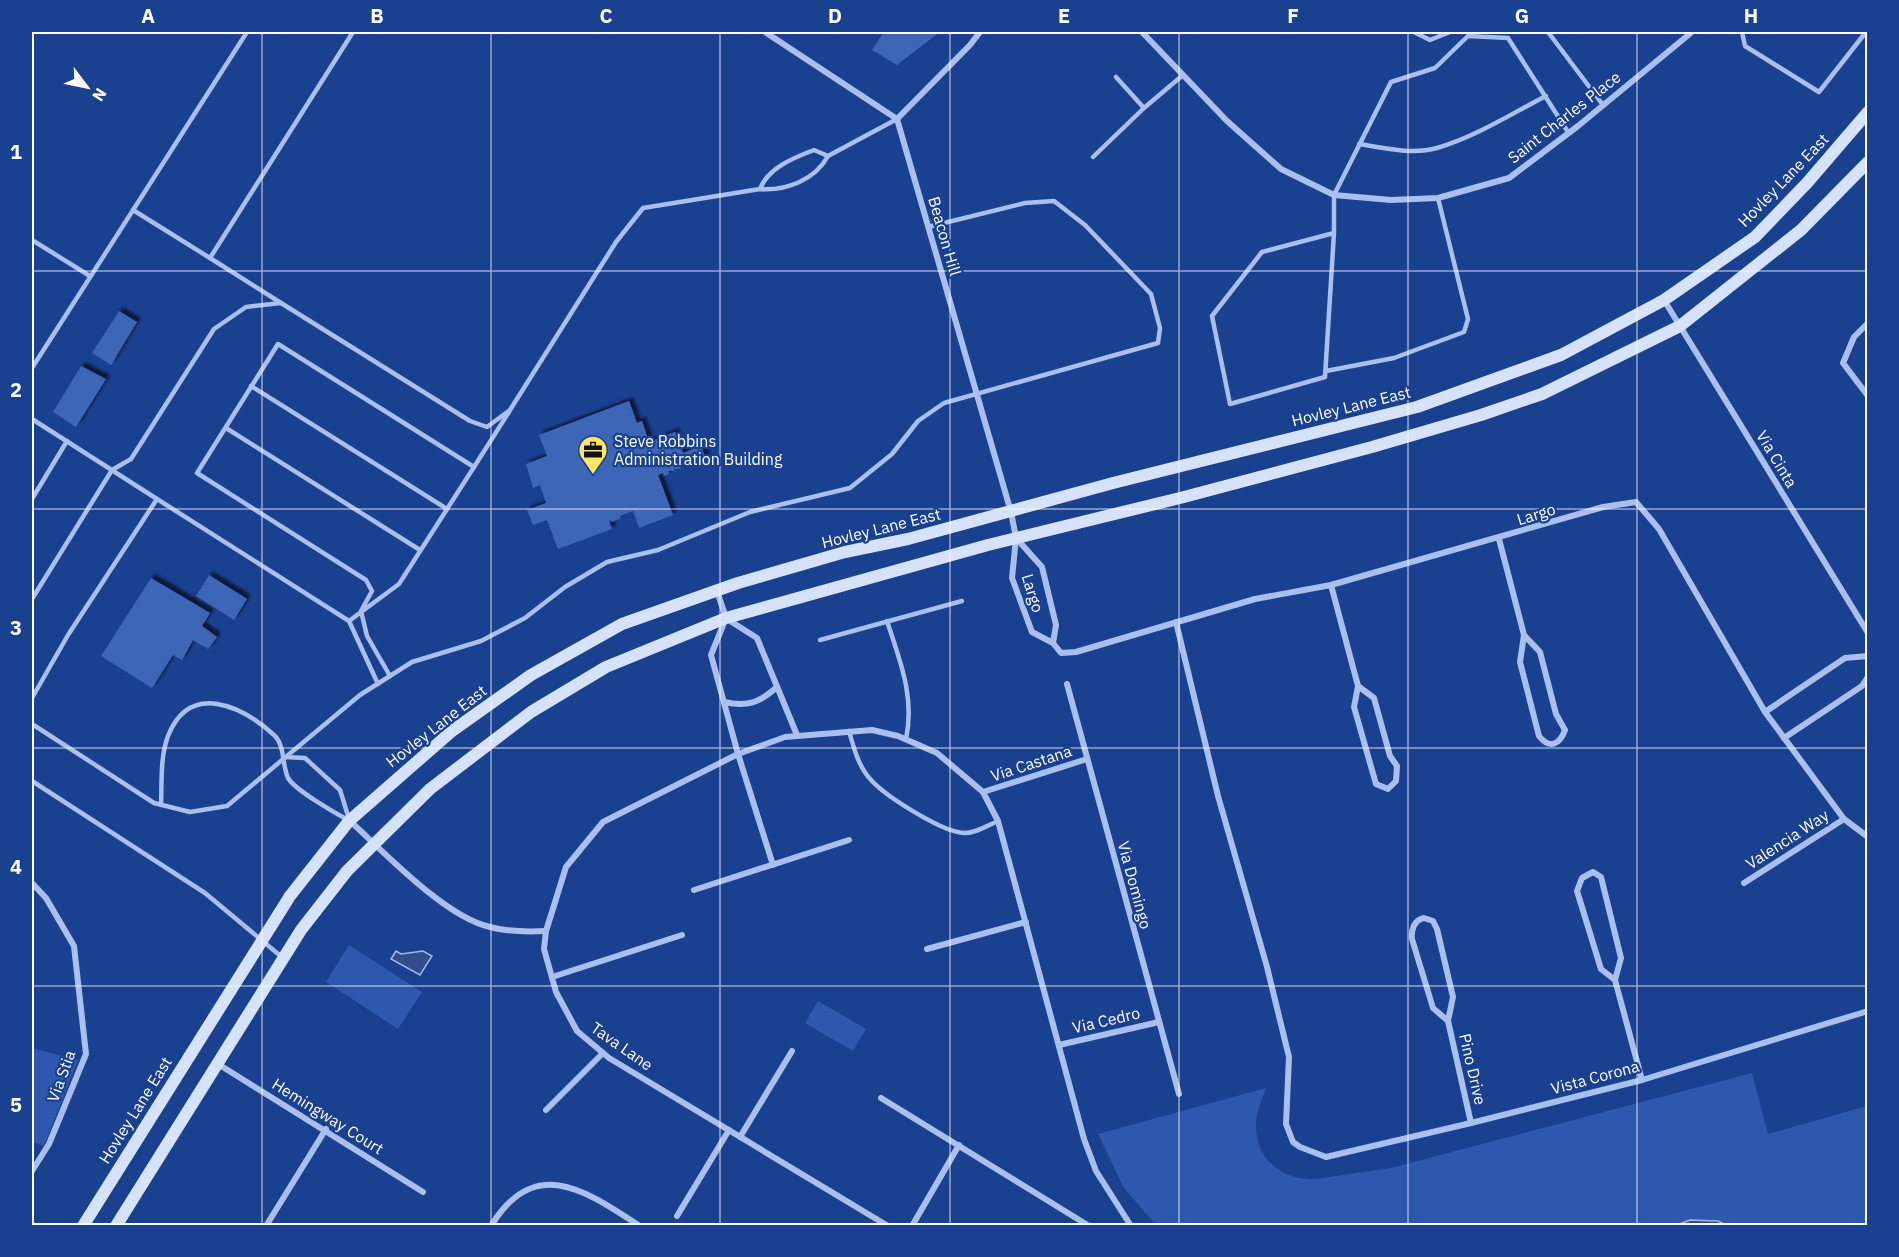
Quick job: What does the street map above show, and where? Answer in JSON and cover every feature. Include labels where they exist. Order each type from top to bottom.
[{"type":"main road","name":"Hovley Lane East","points":[[83,1226],[260,941],[290,896],[349,821],[452,731],[531,675],[622,624],[717,590],[845,552],[1011,512],[1135,477],[1417,407],[1561,355],[1664,300],[1755,237],[1807,183],[1868,112]]},
{"type":"main road","points":[[116,1226],[301,930],[347,871],[430,789],[531,712],[606,668],[726,618],[1016,538],[1184,497],[1481,415],[1542,394],[1680,326],[1801,230],[1868,162]]},
{"type":"street","points":[[765,32],[897,119],[980,32]]},
{"type":"street","name":"Saint Charles Place","points":[[1142,32],[1227,121],[1281,169],[1334,195],[1391,200],[1438,198],[1509,178],[1692,32]]},
{"type":"street","name":"Beacon Hill","points":[[897,119],[1011,512]]},
{"type":"street","name":"Via Cinta","points":[[1664,300],[1868,633]]},
{"type":"street","points":[[1868,323],[1854,337],[1843,363],[1868,396]]},
{"type":"street","name":"Largo","points":[[1011,512],[1016,538],[1012,578],[1032,632],[1053,643],[1061,652],[1076,652],[1255,599],[1331,585],[1404,562],[1499,539],[1604,507],[1636,502],[1659,529],[1765,712],[1844,819],[1868,837]]},
{"type":"street","name":"Largo","points":[[1016,538],[1042,567],[1056,626],[1053,643]]},
{"type":"street","points":[[1499,539],[1524,635],[1520,662],[1539,736],[1547,744],[1554,745],[1559,742],[1565,730],[1556,714],[1540,652],[1524,635]]},
{"type":"street","points":[[1331,585],[1358,686],[1354,707],[1370,767],[1377,784],[1388,789],[1396,781],[1397,766],[1390,756],[1374,698],[1358,686]]},
{"type":"street","points":[[717,590],[726,618],[757,638],[797,735]]},
{"type":"street","points":[[726,618],[711,655],[738,754],[773,865]]},
{"type":"street","name":"Vista Corona","points":[[1176,622],[1218,796],[1267,967],[1289,1057],[1286,1124],[1293,1142],[1309,1152],[1326,1157],[1642,1080],[1868,1011]]},
{"type":"street","points":[[1765,712],[1845,658],[1868,656]]},
{"type":"street","points":[[1784,738],[1862,686],[1868,677]]},
{"type":"street","name":"Via Domingo","points":[[1067,684],[1179,1094]]},
{"type":"street","points":[[724,702],[750,705],[762,700],[777,687]]},
{"type":"street","name":"Tava Lane","points":[[888,1226],[878,1223],[603,1053],[577,1031],[556,992],[544,949],[546,931],[566,867],[603,822],[738,754],[797,735],[872,730],[906,739],[938,753],[983,792],[998,821],[1078,1120],[1096,1172],[1131,1226]]},
{"type":"street","name":"Via Castana","points":[[983,792],[1087,759]]},
{"type":"street","name":"Valencia Way","points":[[1744,883],[1844,819]]},
{"type":"street","points":[[349,821],[418,882],[456,911],[488,927],[524,932],[546,931]]},
{"type":"street","points":[[694,890],[849,840]]},
{"type":"street","points":[[1615,980],[1601,969],[1577,891],[1582,878],[1593,872],[1601,877],[1622,958],[1615,980],[1642,1080]]},
{"type":"street","name":"Via Stia","points":[[32,883],[46,898],[74,946],[86,1053],[49,1144],[32,1171]]},
{"type":"street","name":"Pino Drive","points":[[1448,1022],[1433,1008],[1412,939],[1413,928],[1419,919],[1433,921],[1437,929],[1453,997],[1448,1022],[1471,1123]]},
{"type":"street","points":[[927,949],[1026,922]]},
{"type":"street","points":[[552,977],[682,935]]},
{"type":"street","name":"Via Cedro","points":[[1059,1045],[1159,1022]]},
{"type":"street","points":[[740,1137],[792,1051]]},
{"type":"street","points":[[546,1110],[603,1053]]},
{"type":"street","name":"Hemingway Court","points":[[217,1063],[326,1129],[423,1192]]},
{"type":"street","points":[[881,1098],[1089,1226]]},
{"type":"street","points":[[266,1226],[326,1129]]},
{"type":"street","points":[[677,1216],[729,1130]]},
{"type":"street","points":[[912,1226],[959,1145]]},
{"type":"street","points":[[491,1226],[513,1197],[530,1187],[544,1185],[582,1190],[640,1226]]},
{"type":"lane","points":[[32,368],[247,32]]},
{"type":"lane","points":[[210,258],[352,32]]},
{"type":"lane","points":[[1414,32],[1430,40],[1450,32]]},
{"type":"lane","points":[[1548,32],[1603,105]]},
{"type":"lane","points":[[1742,32],[1745,46],[1819,92],[1866,32]]},
{"type":"lane","points":[[1334,233],[1263,252],[1212,316],[1230,404],[1325,377],[1334,233],[1334,195],[1391,82],[1435,68],[1468,36],[1508,38],[1568,132]]},
{"type":"lane","points":[[1093,157],[1144,108],[1183,75]]},
{"type":"lane","points":[[1116,77],[1144,108]]},
{"type":"lane","points":[[1359,144],[1402,151],[1436,148],[1492,124],[1545,96]]},
{"type":"lane","points":[[349,621],[399,584],[616,242],[643,208],[760,189],[779,190],[820,171],[828,156],[897,119]]},
{"type":"lane","points":[[760,189],[764,178],[793,158],[813,150],[828,156]]},
{"type":"lane","points":[[1326,371],[1394,358],[1464,332],[1468,319],[1438,198]]},
{"type":"lane","points":[[32,724],[116,780],[161,805],[190,812],[226,806],[360,695],[412,662],[481,640],[516,622],[565,587],[607,562],[658,550],[750,512],[850,488],[892,454],[918,421],[944,403],[976,392],[1158,343],[1160,328],[1151,294],[1085,225],[1054,201],[1025,202],[928,227]]},
{"type":"lane","points":[[133,210],[470,421],[487,427],[510,410]]},
{"type":"lane","points":[[32,240],[90,276]]},
{"type":"lane","points":[[32,599],[112,470],[131,459],[214,329],[246,307],[281,303]]},
{"type":"lane","points":[[390,676],[367,636],[361,610],[372,591],[366,579],[197,473],[278,344],[474,467]]},
{"type":"lane","points":[[251,386],[447,509]]},
{"type":"lane","points":[[32,419],[349,621],[378,684]]},
{"type":"lane","points":[[226,428],[420,550]]},
{"type":"lane","points":[[32,499],[67,441]]},
{"type":"lane","points":[[32,698],[68,635],[158,499]]},
{"type":"lane","points":[[820,640],[962,601]]},
{"type":"lane","points":[[887,621],[908,688],[910,719],[906,739]]},
{"type":"lane","points":[[161,805],[164,752],[168,736],[183,715],[196,706],[219,702],[237,709],[276,736],[289,779],[326,808],[349,821]]},
{"type":"lane","points":[[849,731],[857,757],[871,781],[938,826],[962,833],[974,832],[998,821]]},
{"type":"lane","points":[[284,757],[305,758],[340,790],[349,821]]},
{"type":"lane","points":[[32,781],[205,893],[283,958]]},
{"type":"shaded area","points":[[349,945],[422,992],[398,1029],[326,982]]},
{"type":"shaded area","points":[[396,951],[401,954],[423,951],[432,956],[420,975],[391,959]]},
{"type":"shaded area","points":[[818,1001],[866,1029],[853,1051],[805,1023]]},
{"type":"shaded area","points":[[32,1048],[78,1060],[44,1146],[32,1142]]},
{"type":"shaded area","points":[[1752,1073],[1768,1134],[1867,1106],[1867,1225],[1156,1225],[1124,1188],[1098,1134],[1266,1088],[1256,1120],[1260,1148],[1273,1166],[1282,1172],[1303,1179],[1315,1179],[1391,1168]]},
{"type":"shaded area","points":[[1690,1220],[1718,1221],[1726,1225],[1677,1225]]},
{"type":"building","points":[[884,32],[940,32],[897,65],[872,50]]},
{"type":"building","points":[[119,311],[137,322],[111,365],[92,353]]},
{"type":"building","points":[[81,366],[106,379],[76,427],[53,412]]},
{"type":"building","name":"Steve Robbins Administration Building","points":[[629,401],[637,423],[642,421],[649,442],[675,432],[683,453],[701,446],[706,459],[685,467],[684,464],[680,466],[681,469],[668,471],[669,474],[664,476],[663,473],[658,475],[673,515],[639,528],[633,511],[612,522],[609,520],[612,529],[558,549],[547,520],[533,525],[527,510],[546,503],[540,485],[533,488],[526,464],[547,456],[539,435]]},
{"type":"building","points":[[209,575],[247,599],[234,620],[196,596]]},
{"type":"building","points":[[151,578],[210,613],[202,626],[217,637],[208,649],[193,640],[182,660],[173,655],[152,688],[101,656]]},
{"type":"place","name":"Steve Robbins Administration Building","points":[[593,476]]}]
